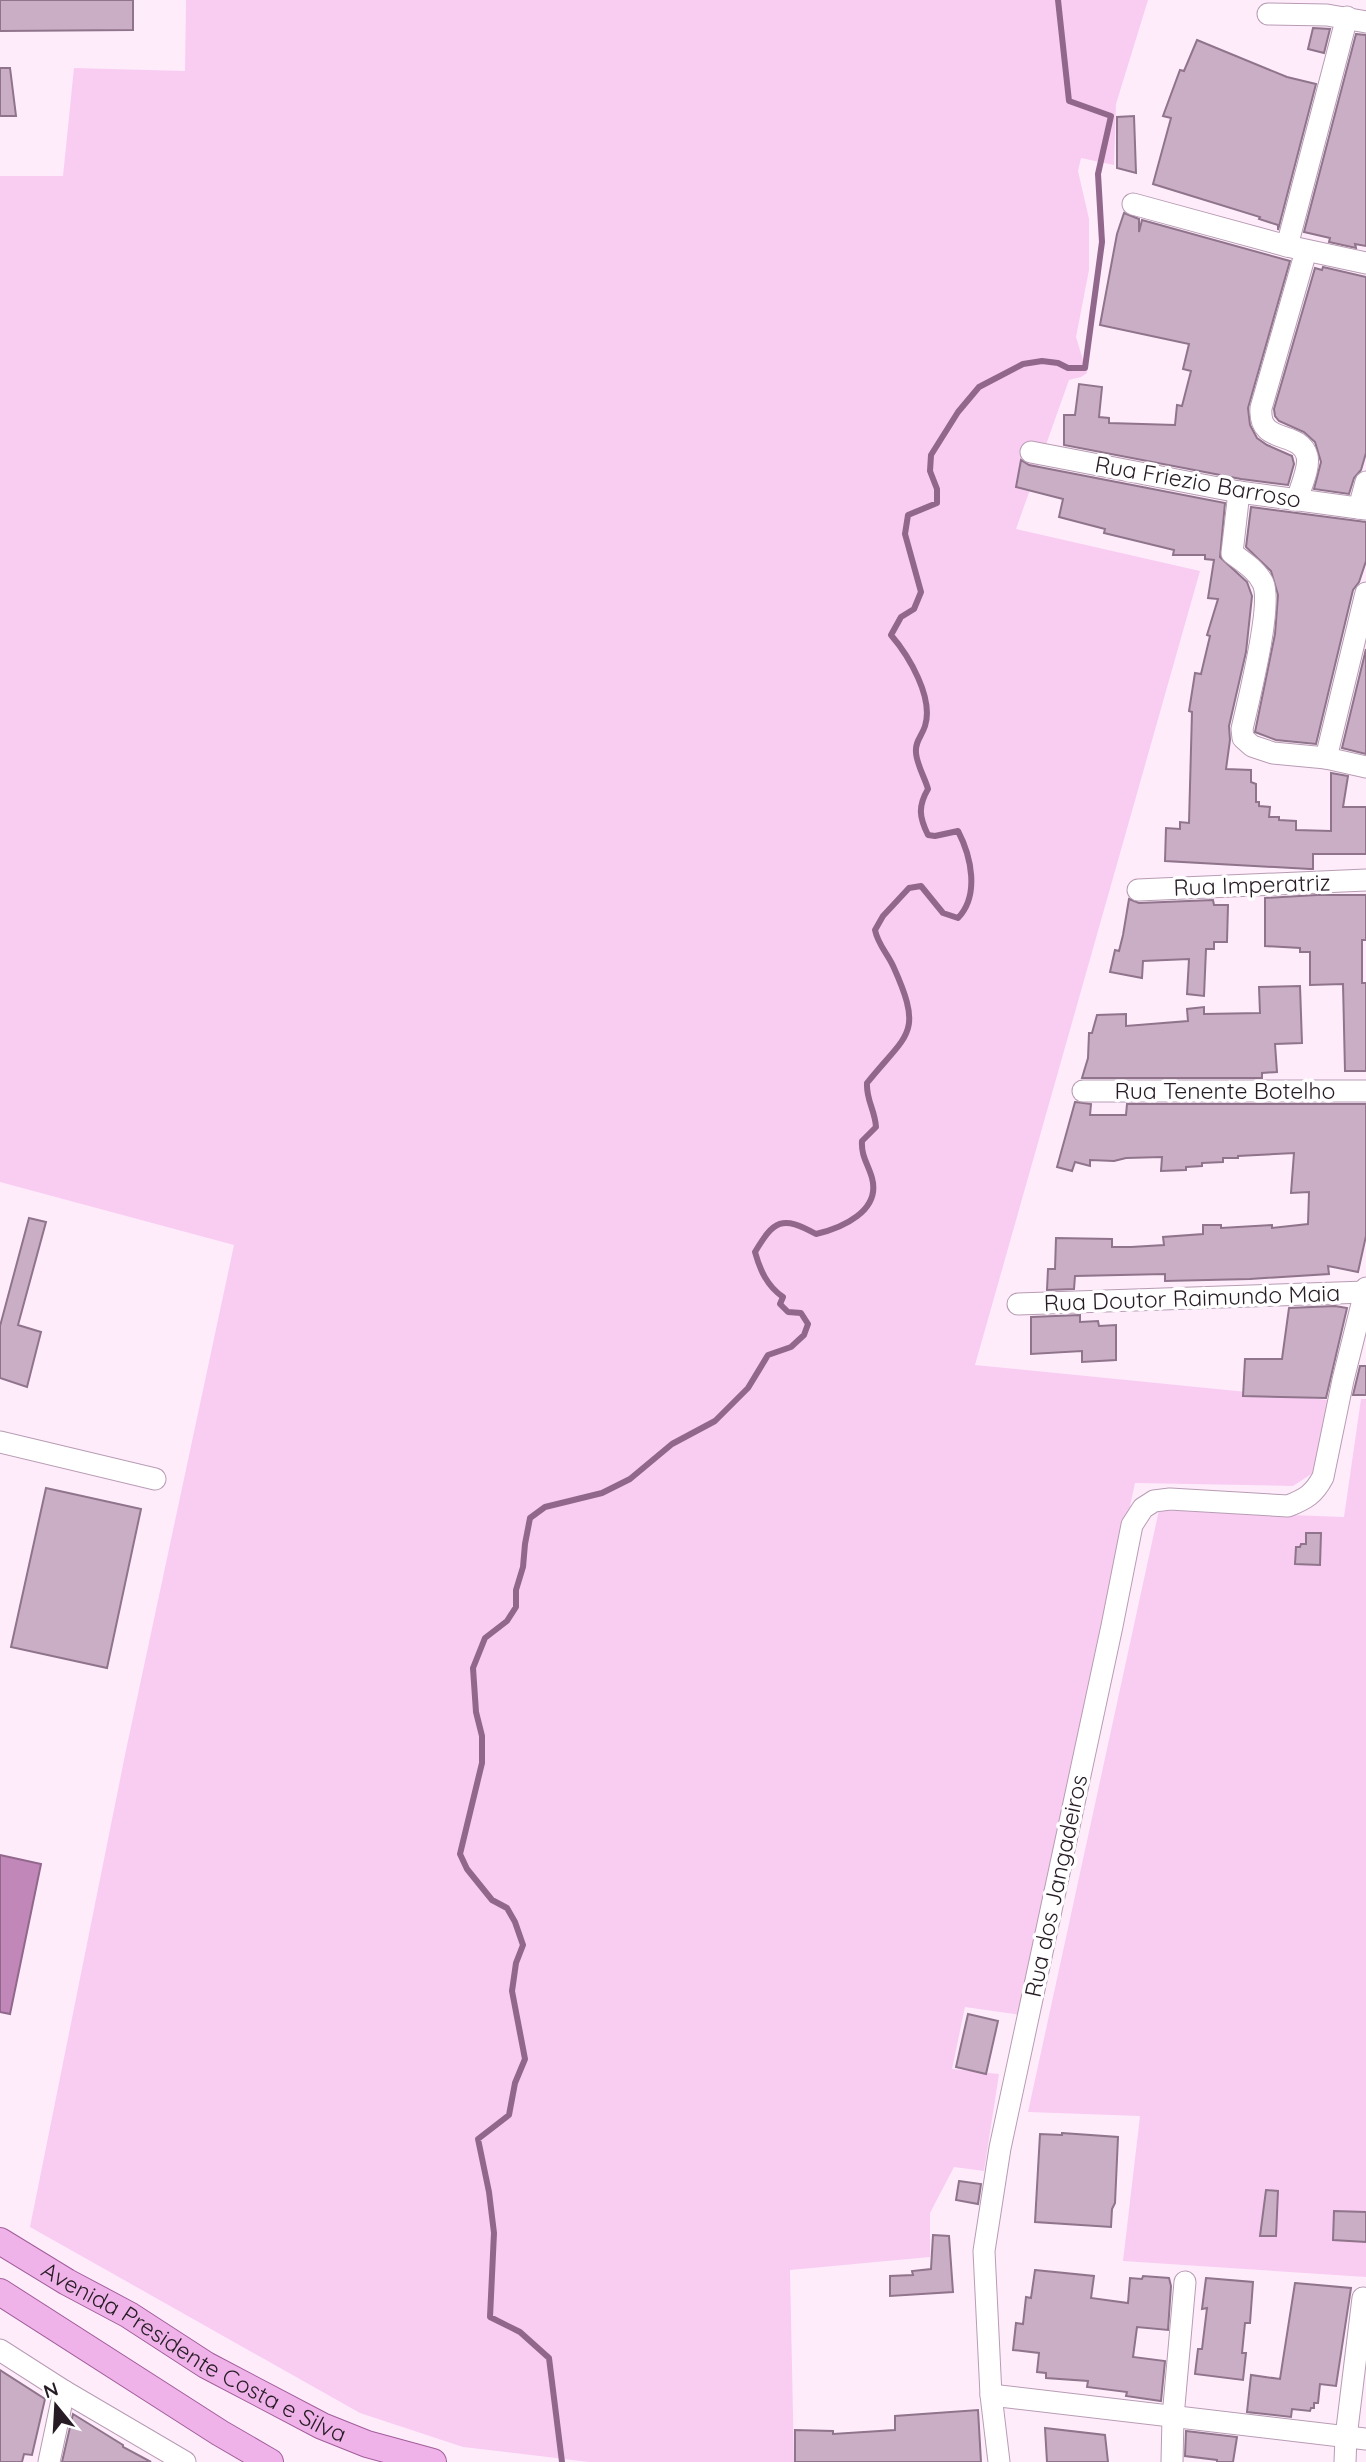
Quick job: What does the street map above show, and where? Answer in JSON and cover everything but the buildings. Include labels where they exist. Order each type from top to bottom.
[{"type":"main road","name":"Avenida Presidente Costa e Silva","points":[[0,2241],[67,2282],[129,2315],[206,2365],[322,2426],[367,2444],[433,2462]]},
{"type":"main road","points":[[5,2294],[31,2259]]},
{"type":"main road","points":[[44,2319],[67,2282]]},
{"type":"main road","name":"Avenida Presidente Costa e Silva","points":[[5,2294],[220,2433],[271,2462]]},
{"type":"street","points":[[1268,15],[1356,20],[1297,249],[1261,408],[1260,420],[1267,430],[1295,442],[1303,449],[1308,459],[1297,500]]},
{"type":"street","points":[[1133,204],[1297,249],[1366,263]]},
{"type":"street","name":"Rua Friezio Barroso","points":[[1031,452],[1238,492],[1363,508]]},
{"type":"street","points":[[1363,508],[1366,482]]},
{"type":"street","points":[[1238,492],[1232,553],[1256,572],[1264,585],[1265,599],[1258,659],[1243,723],[1243,738],[1252,746],[1273,753],[1326,758],[1366,767]]},
{"type":"street","points":[[1326,758],[1366,593]]},
{"type":"street","name":"Rua Imperatriz","points":[[1138,890],[1366,880]]},
{"type":"street","name":"Rua Tenente Botelho","points":[[1083,1091],[1366,1091]]},
{"type":"street","name":"Rua Doutor Raimundo Maia","points":[[1018,1304],[1366,1291]]},
{"type":"street","name":"Rua dos Jangadeiros","points":[[999,2462],[991,2395],[984,2251],[1000,2148],[1132,1525],[1143,1508],[1154,1501],[1288,1506],[1304,1500],[1316,1491],[1323,1477],[1343,1380],[1366,1291]]},
{"type":"street","points":[[0,1442],[155,1479]]},
{"type":"street","points":[[1172,2462],[1185,2282]]},
{"type":"street","points":[[1345,2462],[1356,2438],[1363,2298]]},
{"type":"street","points":[[0,2350],[185,2462]]},
{"type":"street","points":[[49,2462],[64,2391]]},
{"type":"street","points":[[991,2395],[1356,2438]]},
{"type":"shaded area","points":[[186,0],[1148,0],[1116,104],[1114,165],[1081,158],[1078,171],[1089,219],[1089,270],[1076,337],[1087,373],[1069,380],[1016,529],[1200,571],[975,1365],[1328,1400],[1316,1471],[1293,1486],[1135,1483],[1021,2015],[965,2007],[952,2069],[999,2074],[984,2171],[954,2167],[930,2213],[930,2257],[790,2270],[794,2462],[589,2462],[463,2447],[360,2413],[30,2227],[126,1750],[234,1245],[0,1182],[0,176],[63,176],[74,68],[185,71]]},
{"type":"shaded area","points":[[1361,1399],[1366,1399],[1366,2277],[1123,2261],[1140,2116],[1028,2112],[1159,1510],[1344,1517]]},
{"type":"shaded area","points":[[0,1855],[41,1864],[10,2014],[0,2012]]},
{"type":"waterway","points":[[562,2462],[549,2358],[520,2332],[490,2317],[494,2233],[478,2139],[509,2115],[515,2083],[525,2059],[512,1991],[516,1963],[523,1945],[507,1908],[492,1900],[467,1869],[460,1854],[482,1763],[482,1736],[476,1712],[473,1668],[485,1638],[507,1621],[516,1607],[516,1590],[523,1567],[530,1518],[545,1507],[602,1493],[630,1479],[672,1444],[715,1421],[748,1388],[768,1355],[791,1347],[804,1335],[808,1324],[801,1313],[788,1312],[780,1304],[783,1297],[768,1283],[759,1265],[755,1252],[768,1233],[774,1227],[787,1223],[816,1234],[826,1231],[857,1216],[871,1200],[872,1178],[862,1141],[876,1127],[867,1083],[901,1042],[909,1021],[903,990],[875,930],[883,916],[909,888],[921,886],[943,913],[958,918],[965,909],[971,887],[970,863],[958,831],[928,835],[921,817],[921,806],[928,789],[917,761],[916,748],[925,726],[926,703],[912,666],[891,635],[901,617],[914,609],[921,592],[905,534],[908,515],[937,503],[937,489],[930,471],[931,455],[958,412],[979,387],[1023,364],[1042,361],[1058,363],[1068,368],[1085,368],[1102,242],[1098,174],[1111,116],[1069,101],[1058,0]]}]
